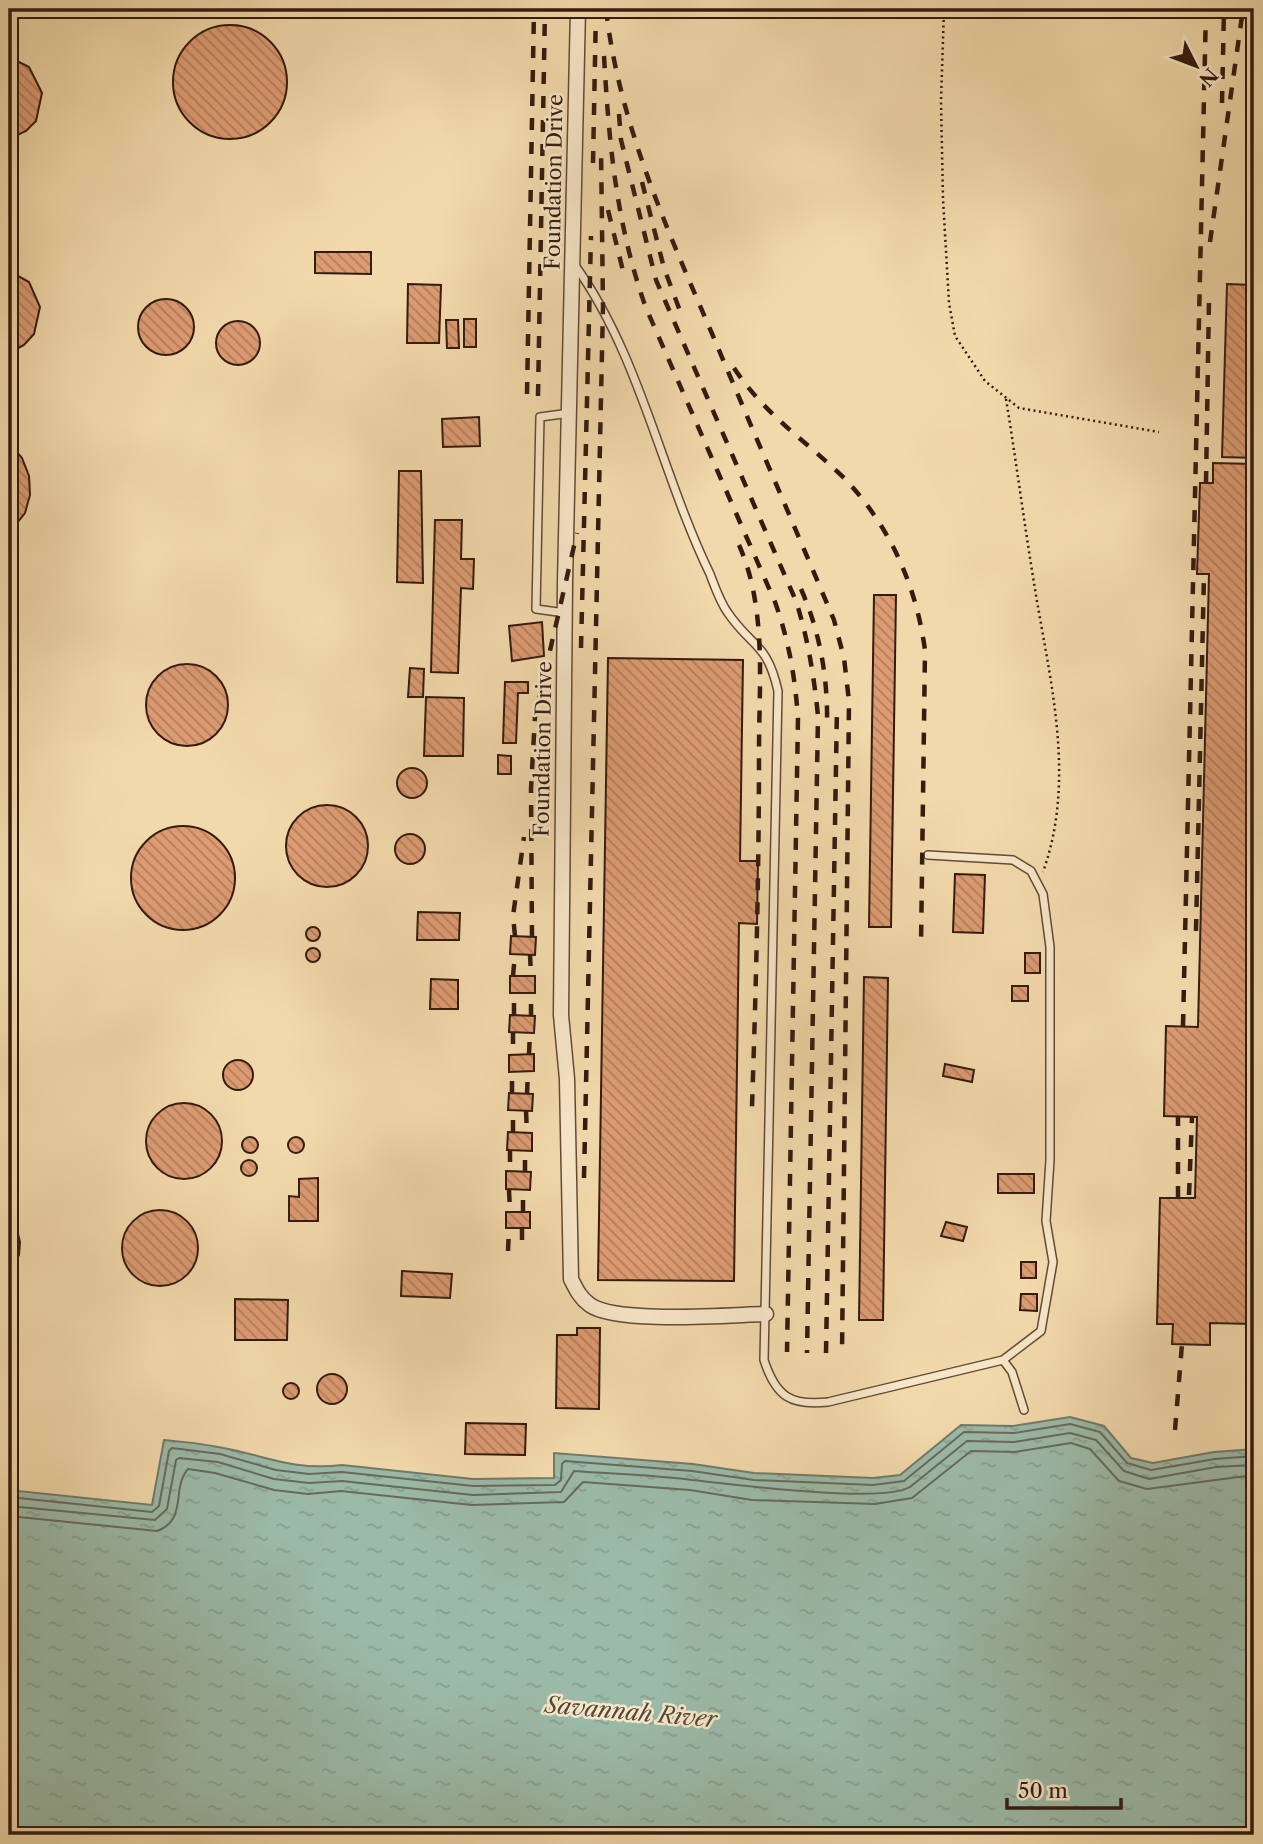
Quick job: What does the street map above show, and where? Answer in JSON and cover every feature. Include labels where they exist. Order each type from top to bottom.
[{"type":"street","name":"Foundation Drive","points":[[578,9],[565,613],[561,1015],[567,1079],[571,1279],[579,1296],[591,1306],[615,1315],[765,1314]]},
{"type":"lane","points":[[1252,9],[1254,90]]},
{"type":"lane","points":[[573,263],[603,306],[706,568],[728,613],[764,650],[773,668],[778,691],[764,1360],[770,1379],[791,1400],[806,1404],[828,1402],[1003,1360],[1041,1331],[1053,1262],[1046,1221],[1050,1160],[1050,947],[1043,894],[1031,871],[1013,860],[928,855]]},
{"type":"lane","points":[[565,613],[536,609],[540,416],[570,414]]},
{"type":"lane","points":[[1003,1360],[1012,1372],[1024,1410]]},
{"type":"path","points":[[944,9],[941,102],[949,303],[955,336],[985,381],[1006,399],[1032,412],[1159,432]]},
{"type":"path","points":[[1006,399],[1055,708],[1061,766],[1050,852],[1038,885]]},
{"type":"water","name":"Savannah River","points":[[1070,1417],[1104,1426],[1131,1458],[1153,1463],[1214,1452],[1254,1449],[1254,1835],[9,1835],[9,1490],[152,1505],[164,1440],[235,1450],[308,1466],[342,1465],[473,1479],[554,1478],[554,1453],[693,1464],[754,1473],[873,1478],[900,1475],[961,1425],[1013,1426]]},
{"type":"building","points":[[230,25],[252,29],[262,34],[278,50],[283,60],[287,82],[283,104],[278,114],[262,130],[252,135],[230,139],[208,135],[198,130],[182,114],[177,104],[173,82],[177,60],[182,50],[198,34],[208,29]]},
{"type":"building","points":[[9,57],[29,67],[42,93],[36,121],[26,131],[9,139]]},
{"type":"building","points":[[315,252],[371,252],[371,274],[315,273]]},
{"type":"building","points":[[9,271],[29,282],[40,307],[34,334],[24,345],[9,353]]},
{"type":"building","points":[[408,284],[441,285],[439,343],[407,343]]},
{"type":"building","points":[[1227,284],[1254,285],[1254,458],[1222,457]]},
{"type":"building","points":[[166,299],[177,301],[186,307],[192,316],[192,338],[186,347],[177,353],[166,355],[155,353],[146,347],[140,338],[138,327],[140,316],[146,307],[155,301]]},
{"type":"building","points":[[464,319],[476,319],[476,347],[464,347]]},
{"type":"building","points":[[446,320],[458,320],[459,348],[447,348]]},
{"type":"building","points":[[238,321],[253,328],[260,343],[253,358],[238,365],[223,358],[216,343],[223,328]]},
{"type":"building","points":[[479,417],[480,446],[443,447],[442,419]]},
{"type":"building","points":[[9,443],[22,458],[29,476],[30,495],[25,513],[9,533]]},
{"type":"building","points":[[1213,463],[1254,464],[1254,1324],[1210,1323],[1210,1345],[1172,1344],[1173,1324],[1157,1324],[1160,1198],[1195,1198],[1197,1117],[1164,1116],[1166,1026],[1198,1027],[1209,574],[1197,574],[1200,483],[1213,483]]},
{"type":"building","points":[[399,471],[421,471],[423,583],[397,582]]},
{"type":"building","points":[[435,520],[462,520],[461,559],[474,559],[473,589],[461,588],[458,673],[431,672]]},
{"type":"building","points":[[874,595],[896,595],[891,927],[869,927]]},
{"type":"building","points":[[542,622],[544,656],[512,661],[509,626]]},
{"type":"building","points":[[608,658],[743,660],[740,861],[758,861],[757,924],[739,923],[734,1281],[598,1280]]},
{"type":"building","points":[[179,664],[195,664],[210,671],[221,682],[228,697],[225,721],[216,734],[195,746],[179,746],[164,739],[153,728],[146,713],[146,697],[153,682],[164,671]]},
{"type":"building","points":[[410,668],[424,669],[423,697],[408,697]]},
{"type":"building","points":[[505,682],[528,682],[528,693],[518,693],[516,743],[503,743]]},
{"type":"building","points":[[426,697],[464,698],[463,756],[424,756]]},
{"type":"building","points":[[498,755],[511,756],[511,774],[498,774]]},
{"type":"building","points":[[412,768],[418,769],[426,777],[426,789],[418,797],[412,798],[406,797],[398,789],[397,783],[398,777],[406,769]]},
{"type":"building","points":[[319,805],[335,805],[350,812],[361,823],[368,838],[365,862],[356,875],[335,887],[319,887],[304,880],[293,869],[286,854],[286,838],[293,823],[304,812]]},
{"type":"building","points":[[183,826],[203,830],[220,841],[231,858],[235,878],[231,898],[220,915],[203,926],[183,930],[163,926],[146,915],[135,898],[131,878],[135,858],[146,841],[163,830]]},
{"type":"building","points":[[410,834],[416,835],[424,843],[424,855],[416,863],[410,864],[404,863],[396,855],[395,849],[396,843],[404,835]]},
{"type":"building","points":[[955,874],[985,875],[983,933],[953,932]]},
{"type":"building","points":[[418,912],[460,913],[459,940],[417,940]]},
{"type":"building","points":[[310,927],[316,927],[320,934],[316,941],[310,941],[306,937],[306,931]]},
{"type":"building","points":[[511,936],[536,937],[535,955],[510,954]]},
{"type":"building","points":[[310,948],[316,948],[320,955],[316,962],[310,962],[306,958],[306,952]]},
{"type":"building","points":[[1025,953],[1040,953],[1040,973],[1025,973]]},
{"type":"building","points":[[510,976],[535,976],[535,993],[510,993]]},
{"type":"building","points":[[864,977],[888,978],[883,1320],[859,1320]]},
{"type":"building","points":[[431,979],[458,980],[458,1009],[430,1009]]},
{"type":"building","points":[[1012,986],[1028,986],[1028,1001],[1012,1001]]},
{"type":"building","points":[[510,1015],[535,1016],[534,1033],[509,1032]]},
{"type":"building","points":[[534,1054],[534,1071],[509,1072],[509,1055]]},
{"type":"building","points":[[238,1060],[244,1061],[252,1069],[252,1081],[244,1089],[238,1090],[232,1089],[224,1081],[223,1075],[224,1069],[232,1061]]},
{"type":"building","points":[[945,1064],[974,1070],[972,1082],[943,1076]]},
{"type":"building","points":[[509,1093],[533,1094],[532,1111],[508,1110]]},
{"type":"building","points":[[177,1103],[191,1103],[205,1109],[216,1120],[222,1141],[219,1156],[211,1168],[191,1179],[177,1179],[163,1173],[152,1162],[146,1148],[146,1134],[152,1120],[163,1109]]},
{"type":"building","points":[[508,1132],[532,1133],[532,1151],[507,1150]]},
{"type":"building","points":[[247,1137],[253,1137],[258,1145],[256,1151],[247,1153],[242,1148],[242,1142]]},
{"type":"building","points":[[293,1137],[299,1137],[304,1145],[302,1151],[293,1153],[288,1148],[288,1142]]},
{"type":"building","points":[[246,1160],[252,1160],[257,1168],[255,1174],[246,1176],[241,1171],[241,1165]]},
{"type":"building","points":[[506,1171],[531,1172],[530,1190],[506,1189]]},
{"type":"building","points":[[998,1174],[1034,1174],[1034,1193],[998,1193]]},
{"type":"building","points":[[318,1178],[318,1221],[289,1221],[289,1196],[299,1197],[299,1179]]},
{"type":"building","points":[[153,1210],[167,1210],[181,1216],[192,1227],[198,1248],[195,1263],[187,1275],[167,1286],[153,1286],[139,1280],[128,1269],[122,1255],[122,1241],[128,1227],[139,1216]]},
{"type":"building","points":[[506,1212],[530,1212],[530,1228],[506,1228]]},
{"type":"building","points":[[9,1218],[17,1230],[20,1242],[19,1255],[9,1273]]},
{"type":"building","points":[[946,1222],[967,1227],[963,1241],[941,1236]]},
{"type":"building","points":[[1021,1262],[1036,1262],[1036,1278],[1021,1278]]},
{"type":"building","points":[[402,1271],[452,1274],[450,1298],[401,1296]]},
{"type":"building","points":[[1021,1294],[1037,1294],[1037,1311],[1020,1310]]},
{"type":"building","points":[[235,1299],[288,1300],[287,1340],[235,1340]]},
{"type":"building","points":[[577,1328],[600,1328],[599,1409],[556,1408],[557,1335],[577,1335]]},
{"type":"building","points":[[332,1374],[338,1375],[346,1383],[346,1395],[338,1403],[332,1404],[326,1403],[318,1395],[317,1389],[318,1383],[326,1375]]},
{"type":"building","points":[[288,1383],[294,1383],[299,1391],[297,1397],[288,1399],[283,1394],[283,1388]]},
{"type":"building","points":[[466,1423],[526,1424],[525,1455],[465,1454]]},
{"type":"railway","points":[[527,394],[534,9]]},
{"type":"railway","points":[[538,396],[545,9]]},
{"type":"railway","points":[[593,163],[596,9]]},
{"type":"railway","points":[[606,9],[622,94],[663,217],[834,620],[844,658],[849,701],[842,1354]]},
{"type":"railway","points":[[1183,1026],[1206,9]]},
{"type":"railway","points":[[1222,103],[1224,9]]},
{"type":"railway","points":[[1210,242],[1243,9]]},
{"type":"railway","points":[[604,56],[616,183],[627,245],[636,277],[646,308],[775,602],[788,645],[793,674],[798,718],[787,1352]]},
{"type":"railway","points":[[619,114],[621,140],[656,280],[796,601],[812,672],[818,716],[807,1353]]},
{"type":"railway","points":[[584,1178],[603,306],[601,149]]},
{"type":"railway","points":[[642,182],[664,268],[683,319]]},
{"type":"railway","points":[[608,210],[624,275]]},
{"type":"railway","points":[[581,648],[591,236]]},
{"type":"railway","points":[[1206,483],[1209,299]]},
{"type":"railway","points":[[734,368],[759,400],[844,478],[860,497],[887,536],[908,580],[925,650],[921,946]]},
{"type":"railway","points":[[532,937],[531,789],[535,716],[577,533]]},
{"type":"railway","points":[[739,545],[754,594],[760,646],[758,884],[752,1107]]},
{"type":"railway","points":[[1196,931],[1204,574]]},
{"type":"railway","points":[[801,589],[822,656],[827,725]]},
{"type":"railway","points":[[826,1353],[837,707]]},
{"type":"railway","points":[[515,936],[513,916],[524,837]]},
{"type":"railway","points":[[513,976],[515,954]]},
{"type":"railway","points":[[530,954],[531,976]]},
{"type":"railway","points":[[514,993],[514,1015]]},
{"type":"railway","points":[[531,993],[531,1016]]},
{"type":"railway","points":[[513,1032],[513,1055]]},
{"type":"railway","points":[[529,1054],[530,1033]]},
{"type":"railway","points":[[527,1094],[528,1071]]},
{"type":"railway","points":[[512,1072],[512,1093]]},
{"type":"railway","points":[[513,1110],[513,1132]]},
{"type":"railway","points":[[526,1111],[527,1133]]},
{"type":"railway","points":[[1178,1116],[1178,1198]]},
{"type":"railway","points":[[1189,1195],[1192,1117]]},
{"type":"railway","points":[[510,1150],[510,1172]]},
{"type":"railway","points":[[525,1151],[525,1172]]},
{"type":"railway","points":[[509,1190],[510,1212]]},
{"type":"railway","points":[[523,1190],[523,1212]]},
{"type":"railway","points":[[522,1228],[522,1252]]},
{"type":"railway","points":[[508,1251],[509,1229]]},
{"type":"railway","points":[[1175,1430],[1182,1344]]}]
